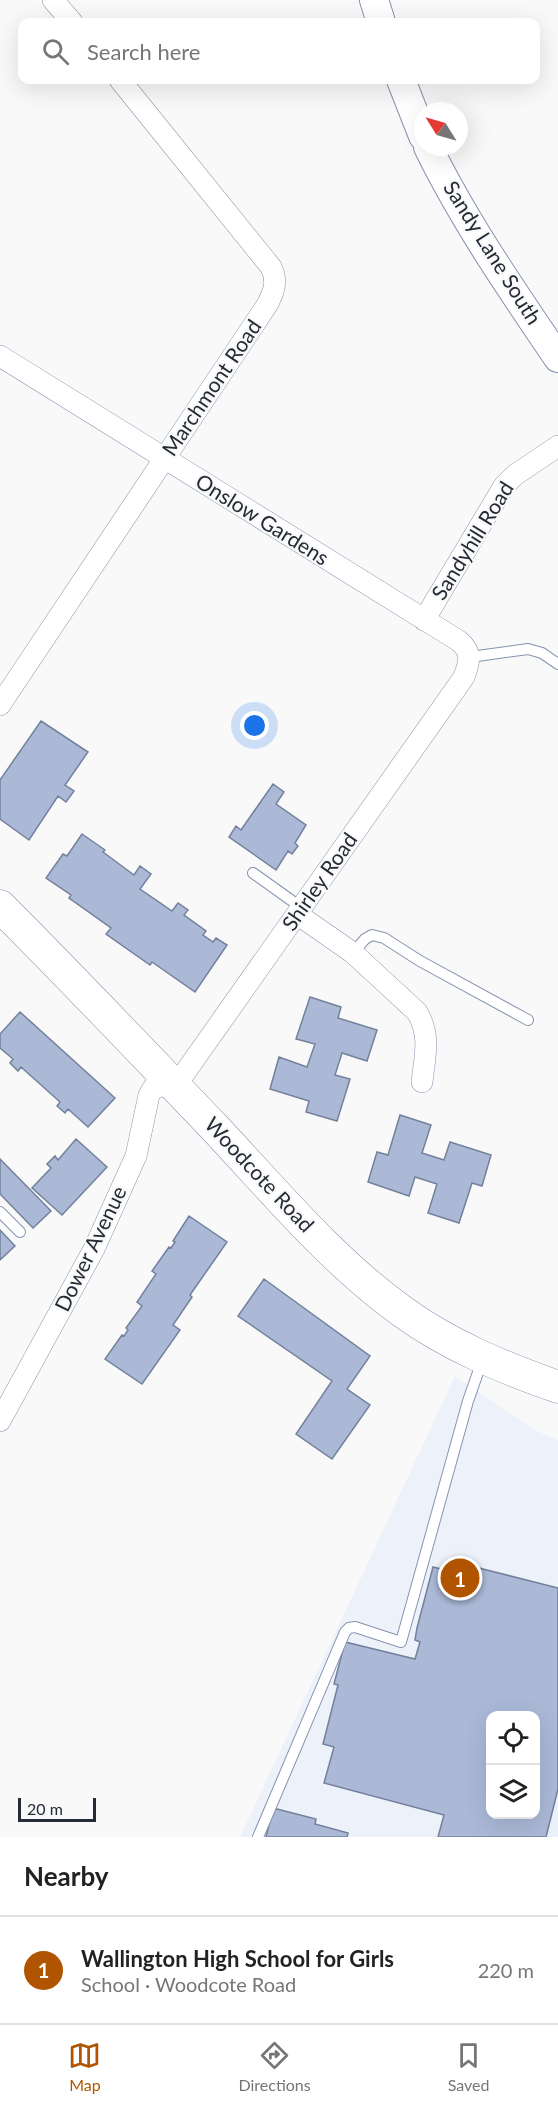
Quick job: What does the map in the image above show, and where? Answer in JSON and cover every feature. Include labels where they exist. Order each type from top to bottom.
[{"type":"main road","name":"Woodcote Road","points":[[0,906],[174,1085],[296,1215],[367,1285],[420,1323],[483,1358],[558,1387]]},
{"type":"street","points":[[53,0],[69,18]]},
{"type":"street","points":[[374,0],[380,18]]},
{"type":"street","name":"Marchmont Road","points":[[0,705],[273,293],[275,275],[271,267],[123,84]]},
{"type":"street","points":[[403,84],[414,113]]},
{"type":"street","name":"Sandy Lane South","points":[[433,156],[509,284],[558,358]]},
{"type":"street","name":"Onslow Gardens","points":[[0,356],[459,641],[466,647],[467,667]]},
{"type":"street","name":"Sandyhill Road","points":[[424,620],[504,486],[515,475],[558,446]]},
{"type":"street","name":"Shirley Road","points":[[174,1085],[299,911],[467,667]]},
{"type":"street","points":[[299,911],[353,953],[417,1012],[427,1038],[422,1082]]},
{"type":"street","name":"Dower Avenue","points":[[0,1421],[94,1249],[136,1156],[149,1095],[154,1087],[174,1085]]},
{"type":"lane","points":[[467,667],[528,649],[542,653],[558,664]]},
{"type":"lane","points":[[253,873],[299,911]]},
{"type":"lane","points":[[353,953],[365,939],[372,935],[384,938],[420,961],[528,1020]]},
{"type":"lane","points":[[0,1212],[20,1232]]},
{"type":"lane","points":[[258,1837],[345,1632],[355,1627],[401,1642],[468,1401],[483,1358]]},
{"type":"shaded area","points":[[455,1376],[535,1430],[558,1440],[558,1837],[240,1837]]},
{"type":"building","points":[[41,721],[88,752],[65,785],[74,791],[66,802],[58,796],[29,840],[0,819],[0,780]]},
{"type":"building","points":[[273,784],[284,792],[276,804],[306,825],[295,843],[298,846],[292,854],[288,851],[276,870],[229,837],[236,826],[241,830]]},
{"type":"building","points":[[82,834],[134,875],[140,866],[151,874],[140,889],[172,911],[178,903],[188,910],[184,915],[206,931],[203,935],[213,942],[216,938],[227,945],[195,992],[152,962],[150,965],[106,934],[111,928],[69,898],[71,895],[46,878],[63,854],[67,856]]},
{"type":"building","points":[[310,997],[341,1007],[338,1018],[377,1030],[367,1061],[342,1053],[335,1075],[350,1079],[337,1121],[306,1112],[309,1101],[270,1089],[279,1057],[307,1067],[315,1044],[296,1039]]},
{"type":"building","points":[[20,1012],[115,1098],[88,1127],[68,1109],[65,1113],[57,1106],[60,1102],[21,1067],[18,1071],[10,1063],[13,1059],[0,1048],[0,1034]]},
{"type":"building","points":[[400,1115],[431,1125],[422,1153],[444,1160],[450,1142],[491,1155],[482,1186],[472,1183],[459,1223],[428,1213],[437,1184],[415,1177],[409,1196],[368,1182],[377,1152],[388,1155]]},
{"type":"building","points":[[76,1139],[107,1167],[62,1215],[32,1188],[51,1168],[47,1164],[55,1156],[58,1160]]},
{"type":"building","points":[[0,1159],[51,1211],[33,1228],[0,1194]]},
{"type":"building","points":[[189,1216],[227,1242],[190,1295],[192,1297],[173,1325],[180,1330],[142,1384],[105,1359],[128,1330],[126,1328],[142,1306],[137,1302],[156,1274],[152,1271],[169,1247],[171,1248]]},
{"type":"building","points":[[0,1230],[15,1246],[0,1260]]},
{"type":"building","points":[[264,1279],[370,1356],[347,1389],[370,1405],[332,1459],[296,1434],[332,1381],[238,1316]]},
{"type":"building","points":[[471,1566],[558,1588],[558,1789],[546,1837],[438,1837],[444,1815],[324,1783],[334,1747],[323,1744],[338,1685],[334,1684],[345,1642],[415,1659],[420,1642],[415,1640],[417,1628],[433,1567],[468,1576]]},
{"type":"building","points":[[273,1808],[316,1819],[315,1824],[348,1833],[347,1837],[266,1837]]},
{"type":"place","name":"Wallington High School for Girls","points":[[460,1578]]}]
